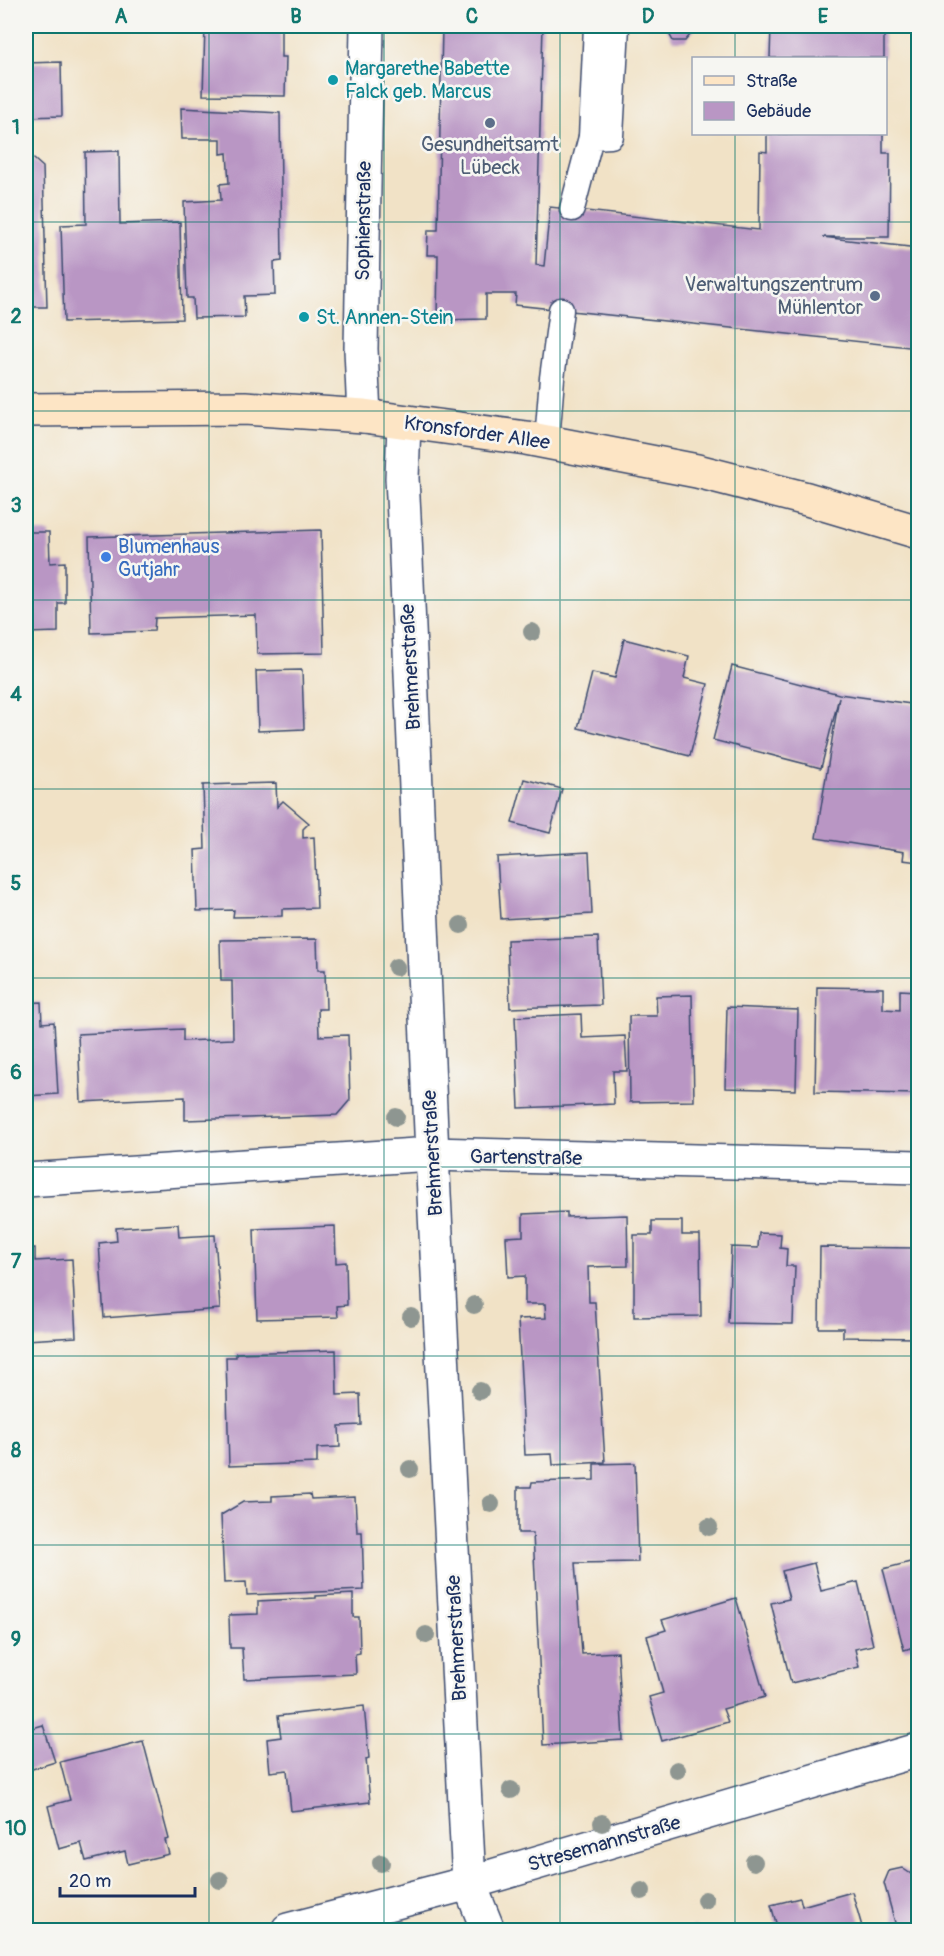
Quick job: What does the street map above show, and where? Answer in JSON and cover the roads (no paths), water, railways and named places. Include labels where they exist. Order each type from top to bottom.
[{"type":"main road","name":"Kronsforder Allee","points":[[26,410],[245,408],[364,416],[547,441],[697,471],[807,499],[918,532]]},
{"type":"street","name":"Sophienstraße","points":[[364,416],[361,349],[367,26]]},
{"type":"street","name":"Brehmerstraße","points":[[404,423],[402,478],[432,1154],[469,1883],[488,1930]]},
{"type":"street","name":"Gartenstraße","points":[[26,1180],[432,1154],[918,1167]]},
{"type":"street","name":"Stresemannstraße","points":[[288,1930],[469,1883],[918,1750]]},
{"type":"lane","points":[[572,209],[591,137],[596,26]]},
{"type":"lane","points":[[591,137],[611,136],[617,26]]},
{"type":"lane","points":[[547,441],[561,310]]},
{"type":"place","name":"Margarethe Babette Falck geb. Marcus","points":[[333,80]]},
{"type":"place","name":"Gesundheitsamt Lübeck","points":[[490,123]]},
{"type":"place","name":"Verwaltungszentrum Mühlentor","points":[[875,296]]},
{"type":"place","name":"St. Annen-Stein","points":[[304,317]]},
{"type":"place","name":"Blumenhaus Gutjahr","points":[[106,557]]}]
